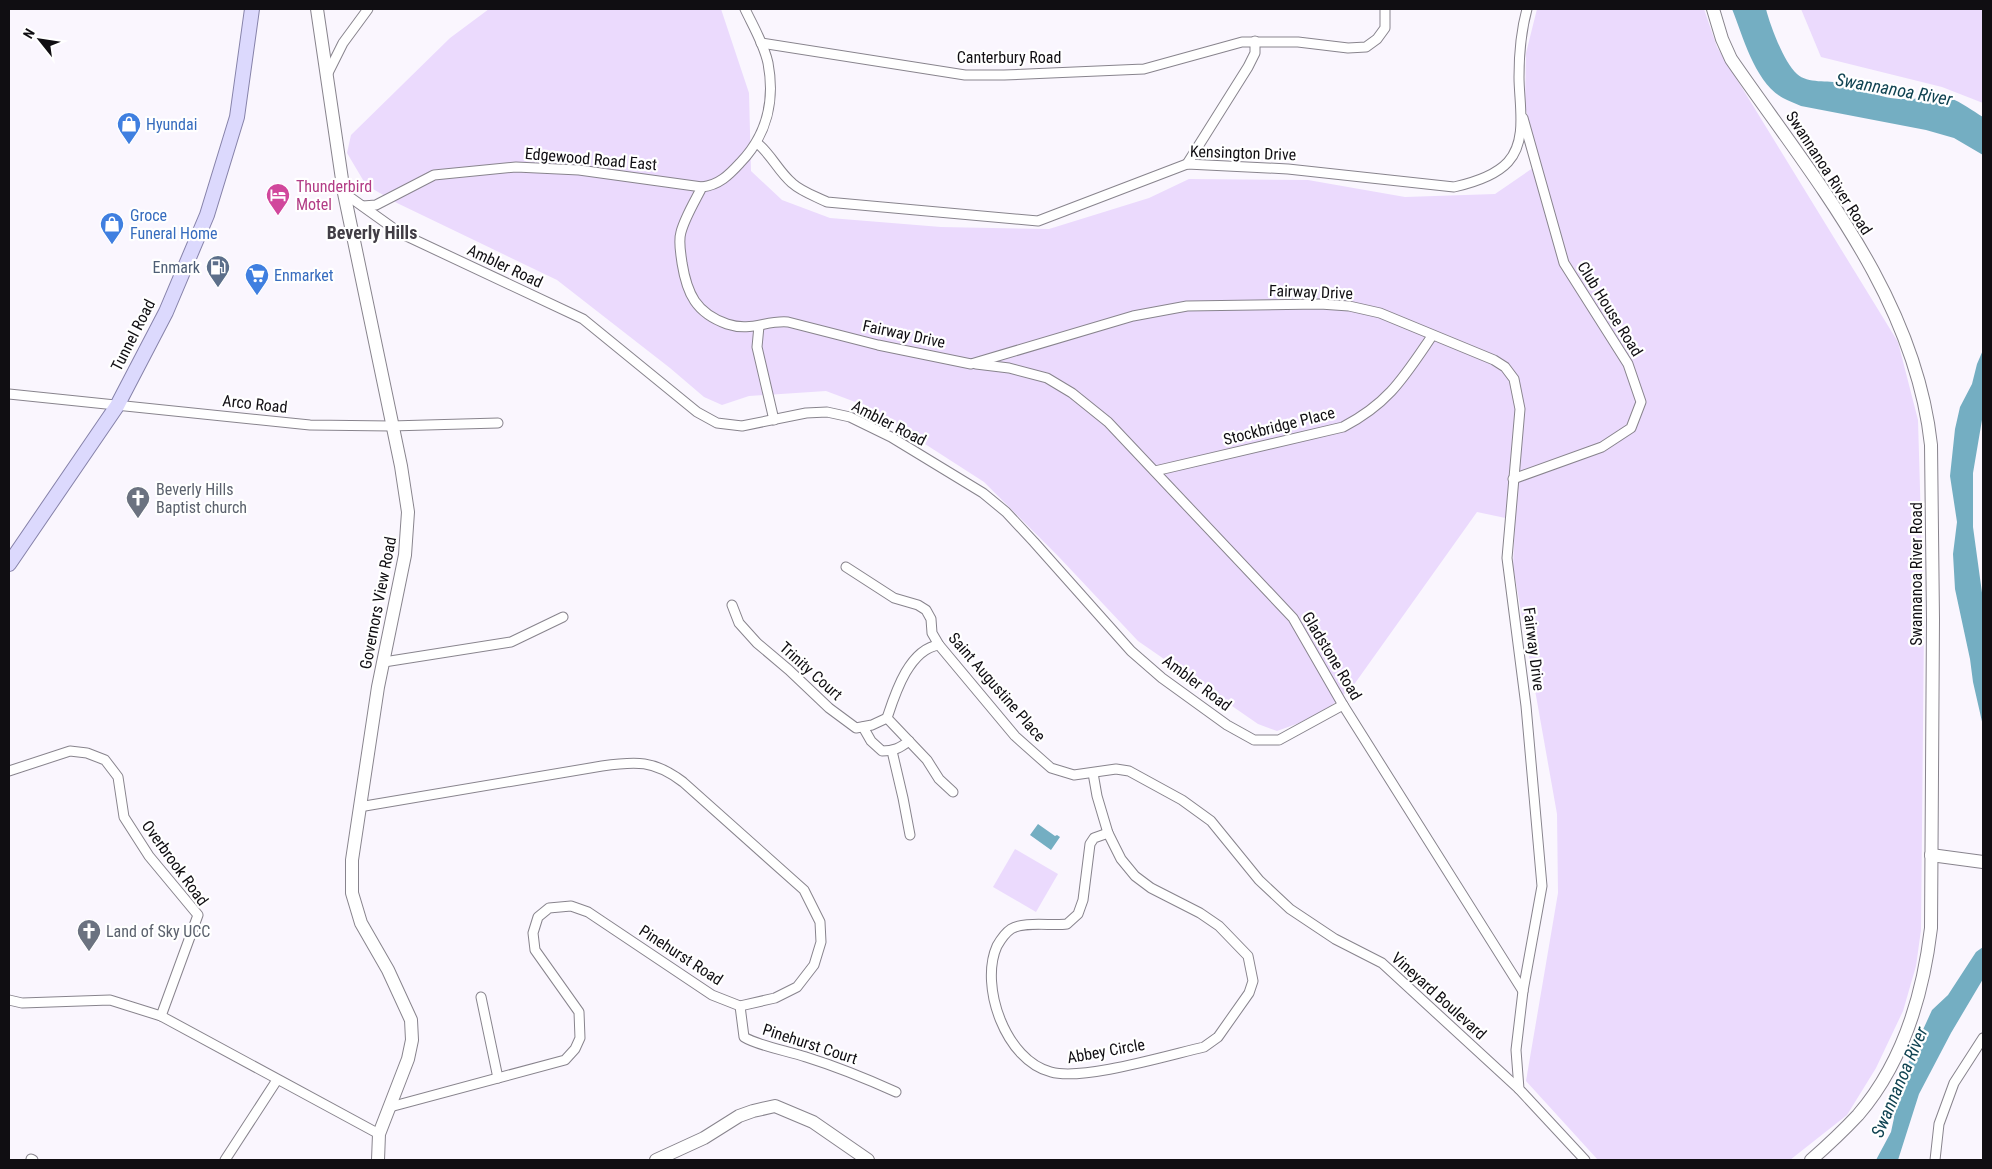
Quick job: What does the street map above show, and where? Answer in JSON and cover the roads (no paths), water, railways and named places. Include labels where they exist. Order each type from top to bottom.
[{"type":"main road","name":"Tunnel Road","points":[[10,559],[117,406],[166,312],[206,215],[237,117],[252,9]]},
{"type":"street","name":"Governors View Road","points":[[318,9],[344,193],[408,512],[408,533],[401,578],[384,662],[359,806],[352,860],[352,892],[361,923],[388,970],[411,1020],[412,1040],[408,1059],[379,1134],[378,1160]]},
{"type":"street","points":[[328,73],[343,43],[368,9]]},
{"type":"street","points":[[702,187],[717,184],[728,175],[757,143],[763,132],[769,104],[770,81],[768,61],[746,9]]},
{"type":"street","name":"Canterbury Road","points":[[761,43],[965,75],[1144,69],[1242,42],[1298,42],[1348,48],[1366,47],[1377,39],[1385,28],[1386,9]]},
{"type":"street","name":"Kensington Drive","points":[[757,143],[792,183],[808,194],[827,202],[1038,221],[1187,164],[1288,169],[1454,187],[1473,183],[1502,168],[1509,161],[1519,144],[1520,46],[1527,9]]},
{"type":"street","name":"Swannanoa River Road","points":[[1713,9],[1722,39],[1731,59],[1816,177],[1868,263],[1895,314],[1909,348],[1920,383],[1930,435],[1933,619],[1931,928],[1927,964],[1919,997],[1908,1028],[1878,1087],[1859,1114],[1811,1160]]},
{"type":"street","points":[[1187,164],[1248,67],[1255,53],[1255,41]]},
{"type":"street","name":"Club House Road","points":[[1513,479],[1602,447],[1631,428],[1641,402],[1628,364],[1564,264],[1520,110]]},
{"type":"street","name":"Edgewood Road East","points":[[363,206],[376,206],[434,175],[516,167],[579,170],[702,187]]},
{"type":"street","name":"Fairway Drive","points":[[702,187],[680,233],[680,251],[685,283],[691,298],[706,313],[728,324],[743,327],[759,326],[774,322],[788,322],[878,345],[971,364],[1133,316],[1187,306],[1349,306],[1380,312],[1432,336],[1494,360],[1505,367],[1514,379],[1520,409],[1507,558],[1526,706],[1542,886],[1523,991],[1516,1050],[1519,1089]]},
{"type":"street","name":"Ambler Road","points":[[344,193],[379,219],[408,237],[583,319],[697,412],[717,423],[742,426],[806,413],[827,412],[850,417],[891,436],[983,493],[1006,512],[1131,651],[1162,678],[1220,720],[1254,740],[1278,740],[1344,705]]},
{"type":"street","points":[[759,326],[757,347],[774,420]]},
{"type":"street","name":"Stockbridge Place","points":[[1155,471],[1342,426],[1365,415],[1399,383],[1432,336]]},
{"type":"street","name":"Gladstone Road","points":[[971,364],[1009,368],[1060,384],[1108,422],[1293,618],[1344,705],[1523,991]]},
{"type":"street","name":"Arco Road","points":[[9,394],[310,425],[391,426],[498,423]]},
{"type":"street","name":"Saint Augustine Place","points":[[846,567],[894,598],[918,605],[926,610],[930,619],[932,633],[939,645],[999,717],[1040,759],[1051,768],[1062,772],[1074,775],[1093,773]]},
{"type":"street","name":"Trinity Court","points":[[732,605],[739,623],[757,643],[829,708],[856,728],[863,727]]},
{"type":"street","points":[[384,662],[511,642],[563,617]]},
{"type":"street","points":[[909,741],[892,751],[882,751],[876,747],[863,727],[886,718],[899,683],[914,661],[929,646],[939,645]]},
{"type":"street","points":[[886,718],[927,760],[939,779],[953,792]]},
{"type":"street","points":[[892,751],[910,835]]},
{"type":"street","name":"Overbrook Road","points":[[9,770],[70,752],[87,753],[104,760],[118,777],[124,817],[149,856],[198,915],[161,1016]]},
{"type":"street","points":[[359,806],[629,762],[648,764],[669,772],[804,890],[820,922],[821,942],[814,965],[797,987],[775,998],[740,1006]]},
{"type":"street","name":"Vineyard Boulevard","points":[[1093,773],[1116,769],[1129,771],[1182,800],[1211,821],[1259,880],[1290,909],[1335,939],[1382,963],[1519,1089]]},
{"type":"street","name":"Abbey Circle","points":[[1093,773],[1097,796],[1108,833],[1121,859],[1135,876],[1151,888],[1200,913],[1219,926],[1248,956],[1253,981],[1249,993],[1218,1037],[1204,1047],[1099,1070],[1067,1074],[1054,1073],[1040,1069],[1028,1060],[1014,1044],[997,1012],[991,982],[992,958],[1001,938],[1011,929],[1020,925],[1067,924],[1078,914],[1083,900],[1090,844],[1094,838],[1108,833]]},
{"type":"street","points":[[1931,856],[1983,862]]},
{"type":"street","name":"Pinehurst Road","points":[[390,1107],[566,1060],[576,1049],[580,1038],[580,1012],[535,950],[533,933],[538,917],[550,908],[571,906],[588,912],[712,995],[740,1006]]},
{"type":"street","points":[[481,997],[498,1078]]},
{"type":"street","points":[[9,1000],[22,1003],[110,1000],[161,1016],[379,1134]]},
{"type":"street","name":"Pinehurst Court","points":[[740,1006],[744,1037],[752,1042],[773,1046],[847,1070],[896,1092]]},
{"type":"street","points":[[1935,1160],[1939,1124],[1954,1083],[1983,1038]]},
{"type":"street","points":[[225,1160],[278,1080]]},
{"type":"street","points":[[1519,1089],[1585,1160]]},
{"type":"street","points":[[656,1160],[704,1138],[739,1116],[775,1106],[813,1122],[868,1160]]},
{"type":"water","points":[[1732,9],[1766,9],[1774,34],[1787,61],[1792,69],[1802,77],[1841,83],[1895,99],[1932,96],[1950,98],[1963,104],[1983,117],[1983,155],[1954,138],[1926,130],[1801,106],[1783,98],[1773,91],[1757,70]]},
{"type":"water","points":[[1983,350],[1983,414],[1973,473],[1973,527],[1983,600],[1983,726],[1955,589],[1953,554],[1957,522],[1950,476],[1955,429],[1960,407],[1972,384]]},
{"type":"water","points":[[1038,824],[1055,836],[1060,837],[1051,850],[1030,835]]},
{"type":"water","points":[[1983,947],[1983,979],[1951,1033],[1919,1094],[1898,1160],[1876,1160],[1891,1132],[1894,1118],[1892,1104],[1932,1010],[1948,995],[1976,952]]},
{"type":"place","name":"Hyundai","points":[[129,145]]},
{"type":"place","name":"Thunderbird Motel","points":[[278,216]]},
{"type":"place","name":"Groce Funeral Home","points":[[112,245]]},
{"type":"place","name":"Enmark","points":[[218,288]]},
{"type":"place","name":"Enmarket","points":[[257,296]]},
{"type":"place","name":"Beverly Hills Baptist church","points":[[138,519]]},
{"type":"place","name":"Land of Sky UCC","points":[[89,952]]},
{"type":"district","name":"Beverly Hills","points":[[372,232]]},
{"type":"water label","name":"Swannanoa River","points":[[1894,89]]},
{"type":"water label","name":"Swannanoa River","points":[[1899,1082]]}]
